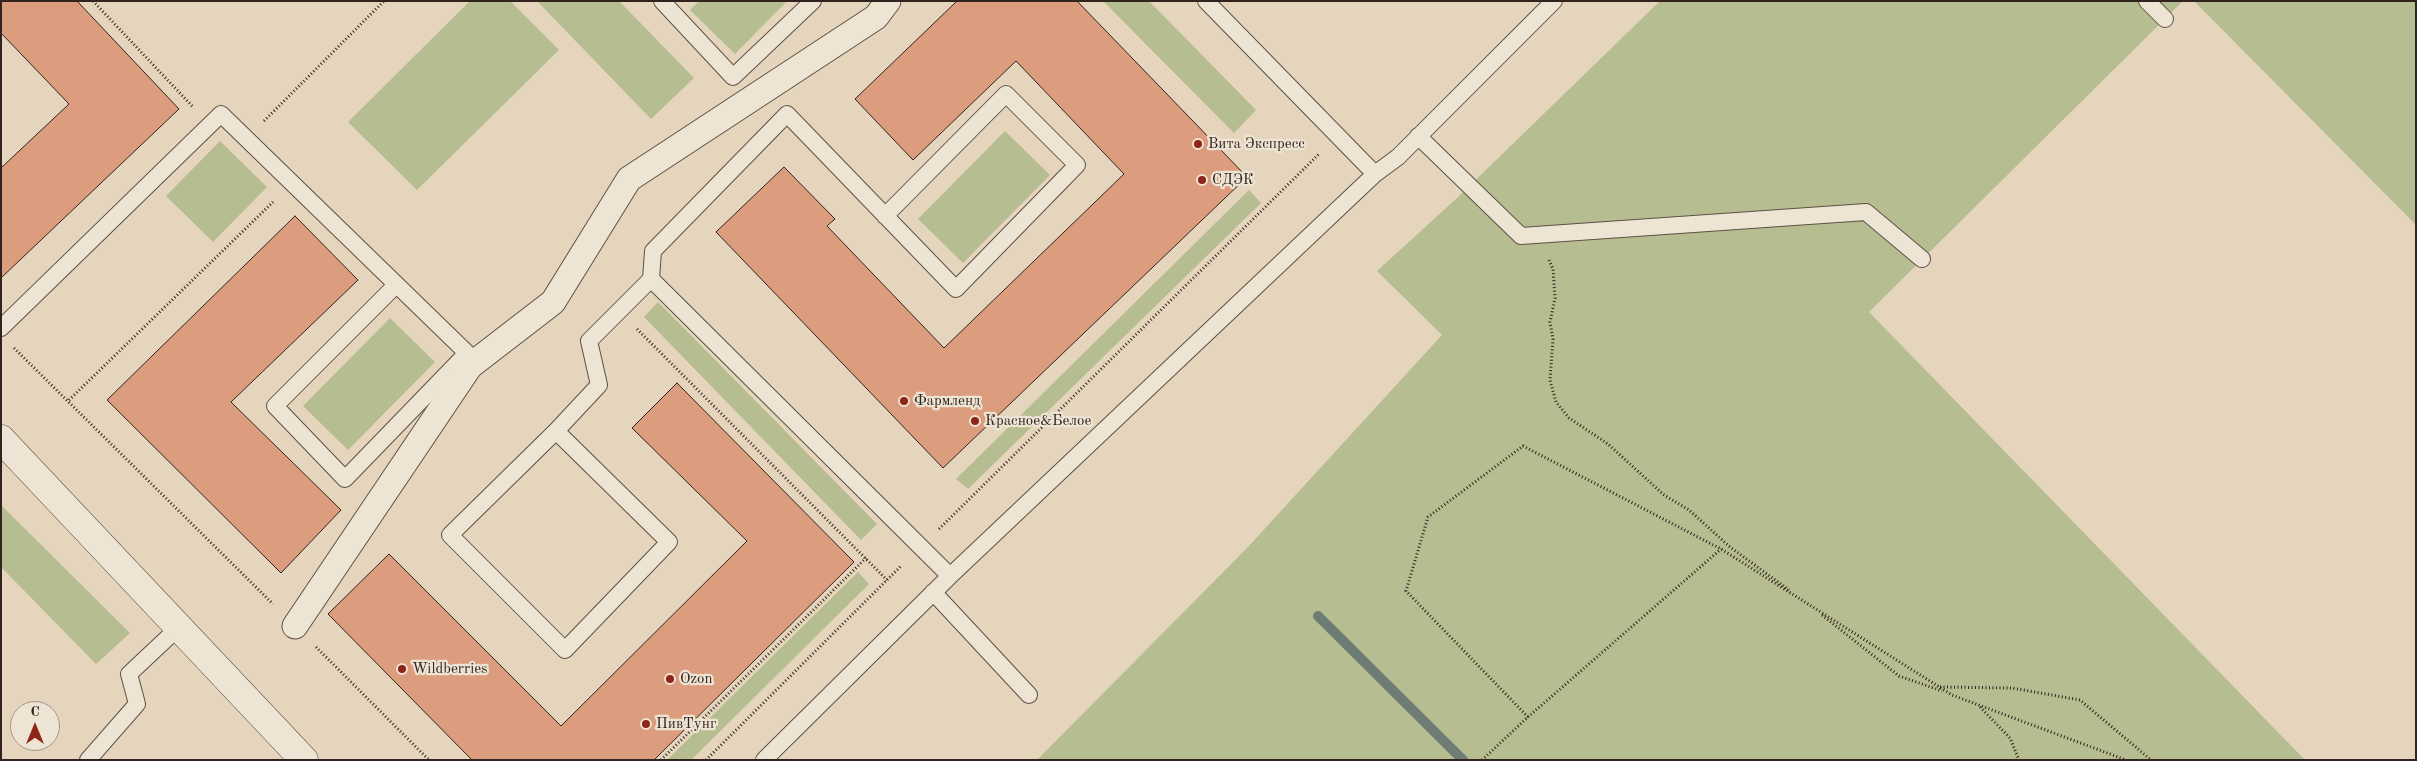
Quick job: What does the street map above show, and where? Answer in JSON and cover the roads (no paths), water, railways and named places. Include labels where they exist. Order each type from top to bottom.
[{"type":"street","points":[[295,626],[470,366],[553,302],[630,179],[876,17],[888,1]]},
{"type":"street","points":[[1,439],[304,760]]},
{"type":"lane","points":[[666,3],[733,77],[813,1]]},
{"type":"lane","points":[[1206,1],[1375,174]]},
{"type":"lane","points":[[764,760],[933,592],[1375,174],[1398,157],[1554,1]]},
{"type":"lane","points":[[2147,1],[2165,19]]},
{"type":"lane","points":[[556,431],[668,542],[565,650],[450,535],[556,431],[599,385],[590,341],[651,279],[653,251],[787,114],[885,216],[956,289],[1078,165],[1006,94],[885,216]]},
{"type":"lane","points":[[5,335],[220,114],[467,353],[345,479],[276,406],[396,285]]},
{"type":"lane","points":[[1418,136],[1521,236],[1866,212],[1922,259]]},
{"type":"lane","points":[[651,279],[950,576]]},
{"type":"lane","points":[[933,592],[1029,695]]},
{"type":"lane","points":[[88,760],[137,704],[129,674],[179,627]]},
{"type":"waterway","points":[[1318,616],[1463,760]]},
{"type":"place","name":"Вита Экспресс","points":[[1198,144]]},
{"type":"place","name":"СДЭК","points":[[1202,180]]},
{"type":"place","name":"Фармленд","points":[[904,401]]},
{"type":"place","name":"Красное&Белое","points":[[975,421]]},
{"type":"place","name":"Wildberries","points":[[402,669]]},
{"type":"place","name":"Ozon","points":[[670,679]]},
{"type":"place","name":"ПивТунг","points":[[646,724]]}]
